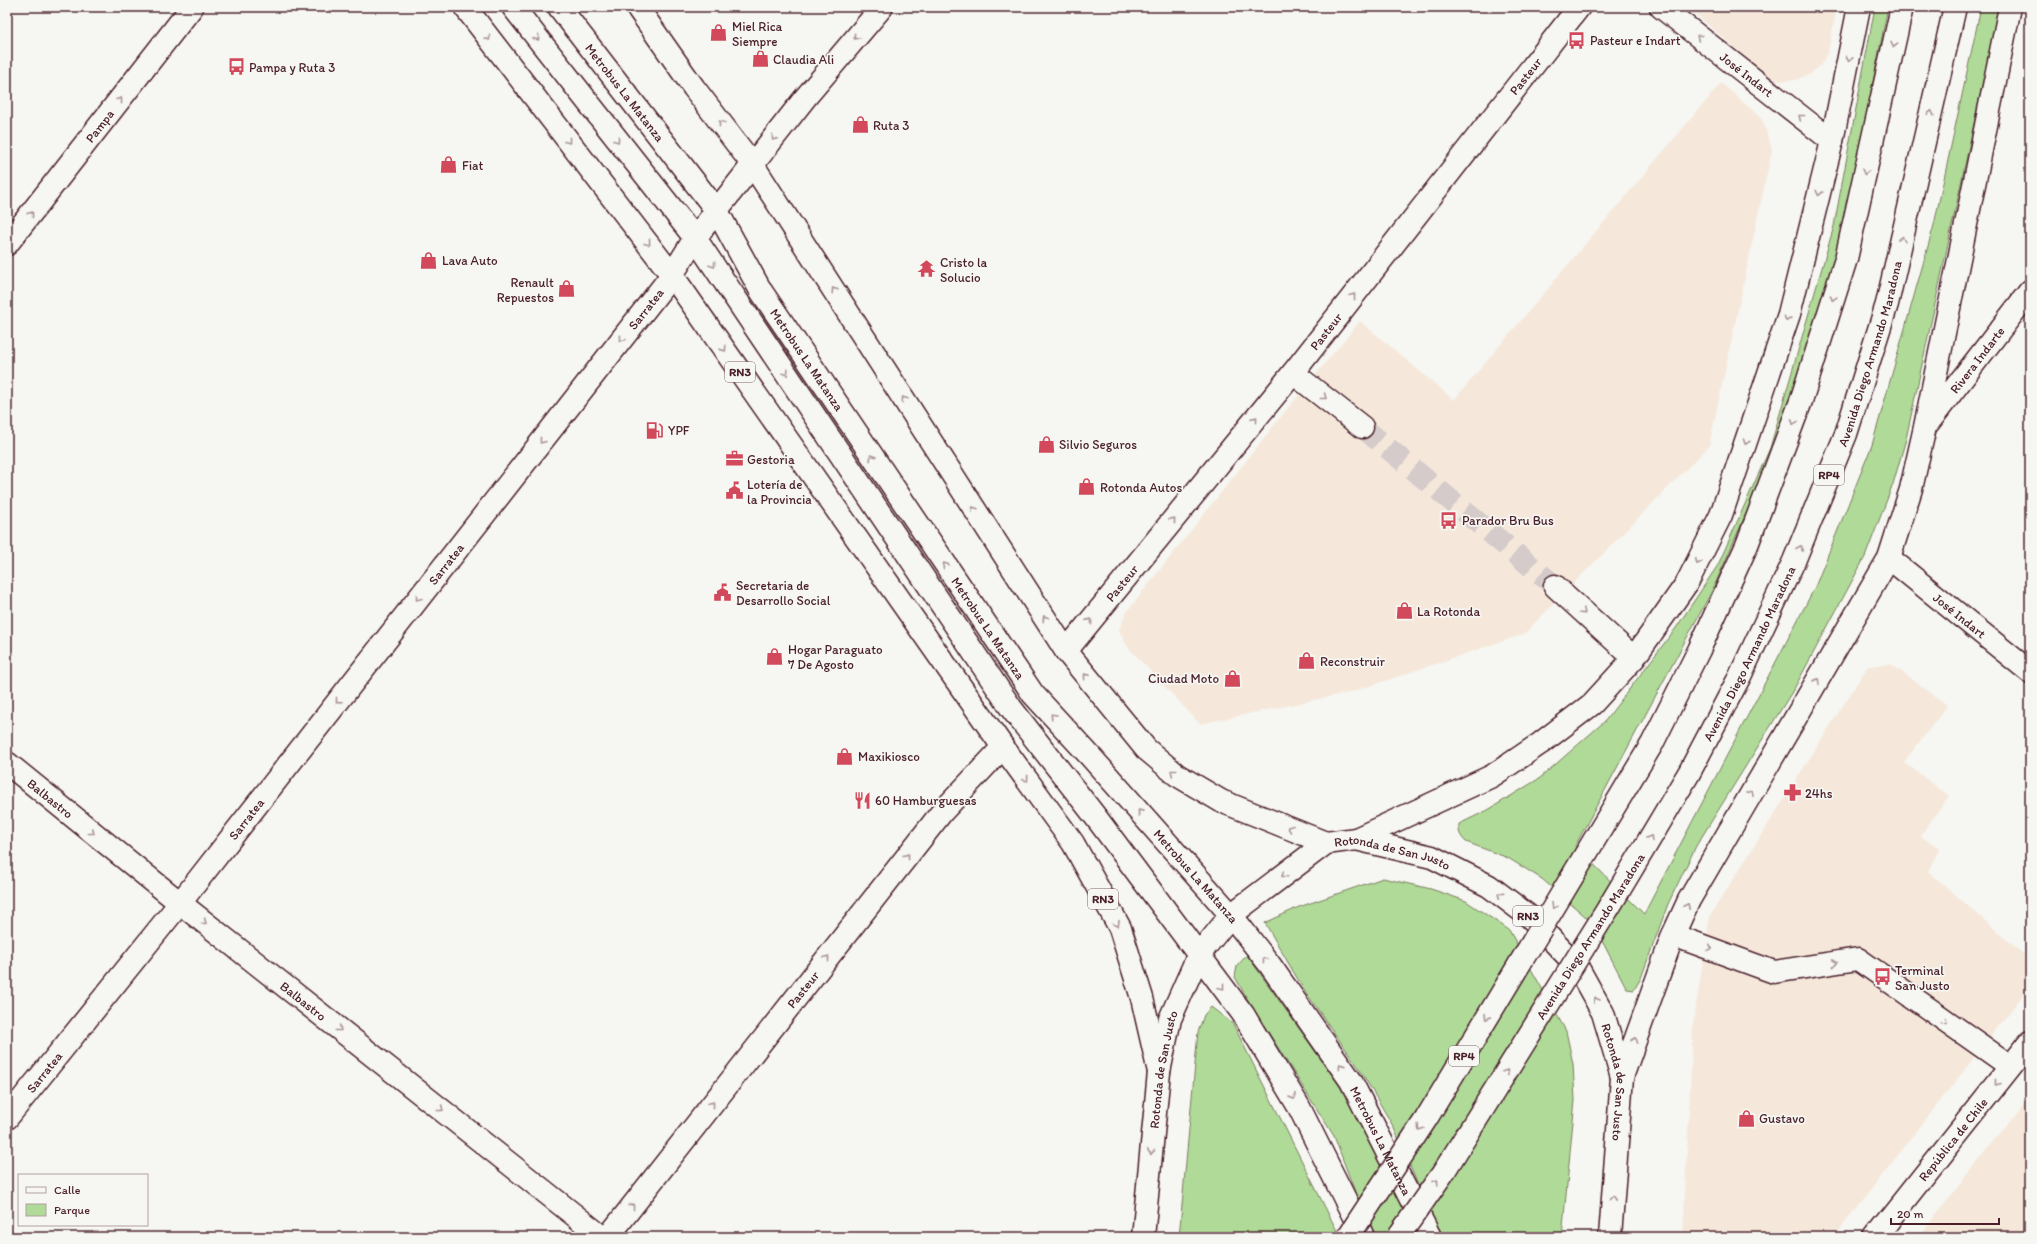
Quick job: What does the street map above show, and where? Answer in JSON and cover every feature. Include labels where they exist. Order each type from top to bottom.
[{"type":"main road","name":"Pampa","points":[[7,244],[192,7]]},
{"type":"main road","name":"RN3","points":[[465,7],[672,275],[1003,747],[1073,843],[1120,928],[1142,998],[1159,1072]]},
{"type":"main road","name":"Metrobus La Matanza","points":[[513,7],[695,238],[1011,708],[1095,816],[1198,956],[1243,1014],[1299,1107],[1358,1223],[1363,1237]]},
{"type":"main road","name":"Metrobus La Matanza","points":[[559,7],[717,211],[761,291],[1032,694],[1091,757],[1231,915],[1270,966],[1351,1081],[1430,1237]]},
{"type":"main road","name":"RN3","points":[[637,7],[694,88],[753,165],[1066,651],[1146,749],[1177,775],[1221,801],[1326,843]]},
{"type":"main road","name":"Sarratea","points":[[7,1118],[180,903],[672,275],[695,238],[805,98],[882,7]]},
{"type":"main road","name":"Pasteur","points":[[1066,651],[1293,373],[1578,7]]},
{"type":"main road","name":"José Indart","points":[[1661,7],[1832,141]]},
{"type":"main road","points":[[1356,840],[1492,776],[1541,743],[1592,704],[1634,658],[1687,583],[1721,515],[1789,314],[1832,141],[1859,7]]},
{"type":"main road","name":"RP4","points":[[1348,1237],[1426,1119],[1652,744],[1699,650],[1752,531],[1801,401],[1846,259],[1902,7]]},
{"type":"main road","name":"Avenida Diego Armando Maradona","points":[[1398,1237],[1442,1173],[1609,907],[1689,773],[1740,676],[1794,561],[1846,434],[1887,304],[1955,7]]},
{"type":"main road","points":[[1622,1077],[1673,935],[1689,900],[1889,558],[1911,489],[1925,428],[2010,7]]},
{"type":"main road","name":"Rivera Indarte","points":[[1925,428],[2030,292]]},
{"type":"main road","points":[[1293,373],[1362,427]]},
{"type":"main road","name":"José Indart","points":[[1889,558],[2030,672]]},
{"type":"main road","points":[[1554,586],[1634,658]]},
{"type":"main road","name":"Pasteur","points":[[608,1237],[942,812],[1003,747]]},
{"type":"main road","name":"Balbastro","points":[[7,763],[180,903],[602,1237]]},
{"type":"main road","name":"Rotonda de San Justo","points":[[1144,1237],[1159,1072],[1170,1019],[1198,956],[1231,915],[1326,843],[1356,840],[1432,857],[1489,886],[1530,917],[1577,966],[1603,1013],[1622,1077],[1610,1237]]},
{"type":"main road","points":[[1673,935],[1774,972],[1858,959],[2010,1066]]},
{"type":"main road","name":"República de Chile","points":[[1875,1237],[2030,1042]]},
{"type":"shaded area","points":[[1687,7],[1837,7],[1828,52],[1821,65],[1809,75],[1795,80],[1782,81],[1770,78]]},
{"type":"shaded area","points":[[1721,83],[1762,119],[1772,150],[1709,446],[1524,634],[1352,692],[1200,724],[1127,646],[1119,630],[1126,613],[1275,424],[1360,321],[1454,400]]},
{"type":"shaded area","points":[[1891,664],[1948,705],[1904,762],[1949,796],[1920,836],[1940,848],[1928,871],[2030,960],[2030,986],[1834,1237],[1683,1237],[1693,1025],[1710,916],[1868,666]]},
{"type":"shaded area","points":[[2030,1096],[2030,1237],[1918,1237]]},
{"type":"green space","points":[[1875,7],[1888,7],[1846,216],[1815,325],[1772,454],[1713,589],[1575,846],[1644,914],[1815,587],[1872,445],[1934,225],[1981,7],[1999,7],[1906,439],[1893,484],[1865,557],[1795,687],[1696,846],[1668,904],[1641,978],[1634,990],[1627,989],[1600,937],[1586,917],[1542,879],[1508,858],[1466,842],[1460,834],[1459,824],[1488,810],[1540,778],[1605,721],[1676,628],[1718,565],[1770,448],[1834,226]]},
{"type":"green space","points":[[1383,878],[1431,889],[1466,901],[1509,930],[1566,1031],[1573,1064],[1575,1100],[1562,1237],[1440,1237],[1393,1126],[1359,1068],[1304,990],[1265,923],[1299,907]]},
{"type":"green space","points":[[1247,955],[1339,1085],[1375,1148],[1420,1237],[1372,1237],[1334,1136],[1249,1002],[1235,977],[1237,966]]},
{"type":"green space","points":[[1211,1007],[1233,1024],[1340,1237],[1179,1237],[1198,1032],[1204,1015]]},
{"type":"tunnel","points":[[1362,427],[1555,586]]},
{"type":"place","name":"Miel Rica Siempre","points":[[719,33]]},
{"type":"place","name":"Pasteur e Indart","points":[[1577,40]]},
{"type":"place","name":"Claudia Ali","points":[[760,59]]},
{"type":"place","name":"Pampa y Ruta 3","points":[[236,67]]},
{"type":"place","name":"Ruta 3","points":[[860,125]]},
{"type":"place","name":"Fiat","points":[[449,165]]},
{"type":"place","name":"Lava Auto","points":[[429,260]]},
{"type":"place","name":"Cristo la Solucio","points":[[927,269]]},
{"type":"place","name":"Renault Repuestos","points":[[567,289]]},
{"type":"place","name":"YPF","points":[[655,430]]},
{"type":"place","name":"Silvio Seguros","points":[[1046,444]]},
{"type":"place","name":"Gestoria","points":[[734,459]]},
{"type":"place","name":"Rotonda Autos","points":[[1087,487]]},
{"type":"place","name":"Lotería de la Provincia","points":[[734,491]]},
{"type":"place","name":"Parador Bru Bus","points":[[1449,520]]},
{"type":"place","name":"Secretaria de Desarrollo Social","points":[[723,592]]},
{"type":"place","name":"La Rotonda","points":[[1404,611]]},
{"type":"place","name":"Hogar Paraguato 7 De Agosto","points":[[775,656]]},
{"type":"place","name":"Reconstruir","points":[[1307,661]]},
{"type":"place","name":"Ciudad Moto","points":[[1232,678]]},
{"type":"place","name":"Maxikiosco","points":[[845,756]]},
{"type":"place","name":"24hs","points":[[1792,793]]},
{"type":"place","name":"60 Hamburguesas","points":[[862,800]]},
{"type":"place","name":"Terminal San Justo","points":[[1882,977]]},
{"type":"place","name":"Gustavo","points":[[1746,1118]]}]
